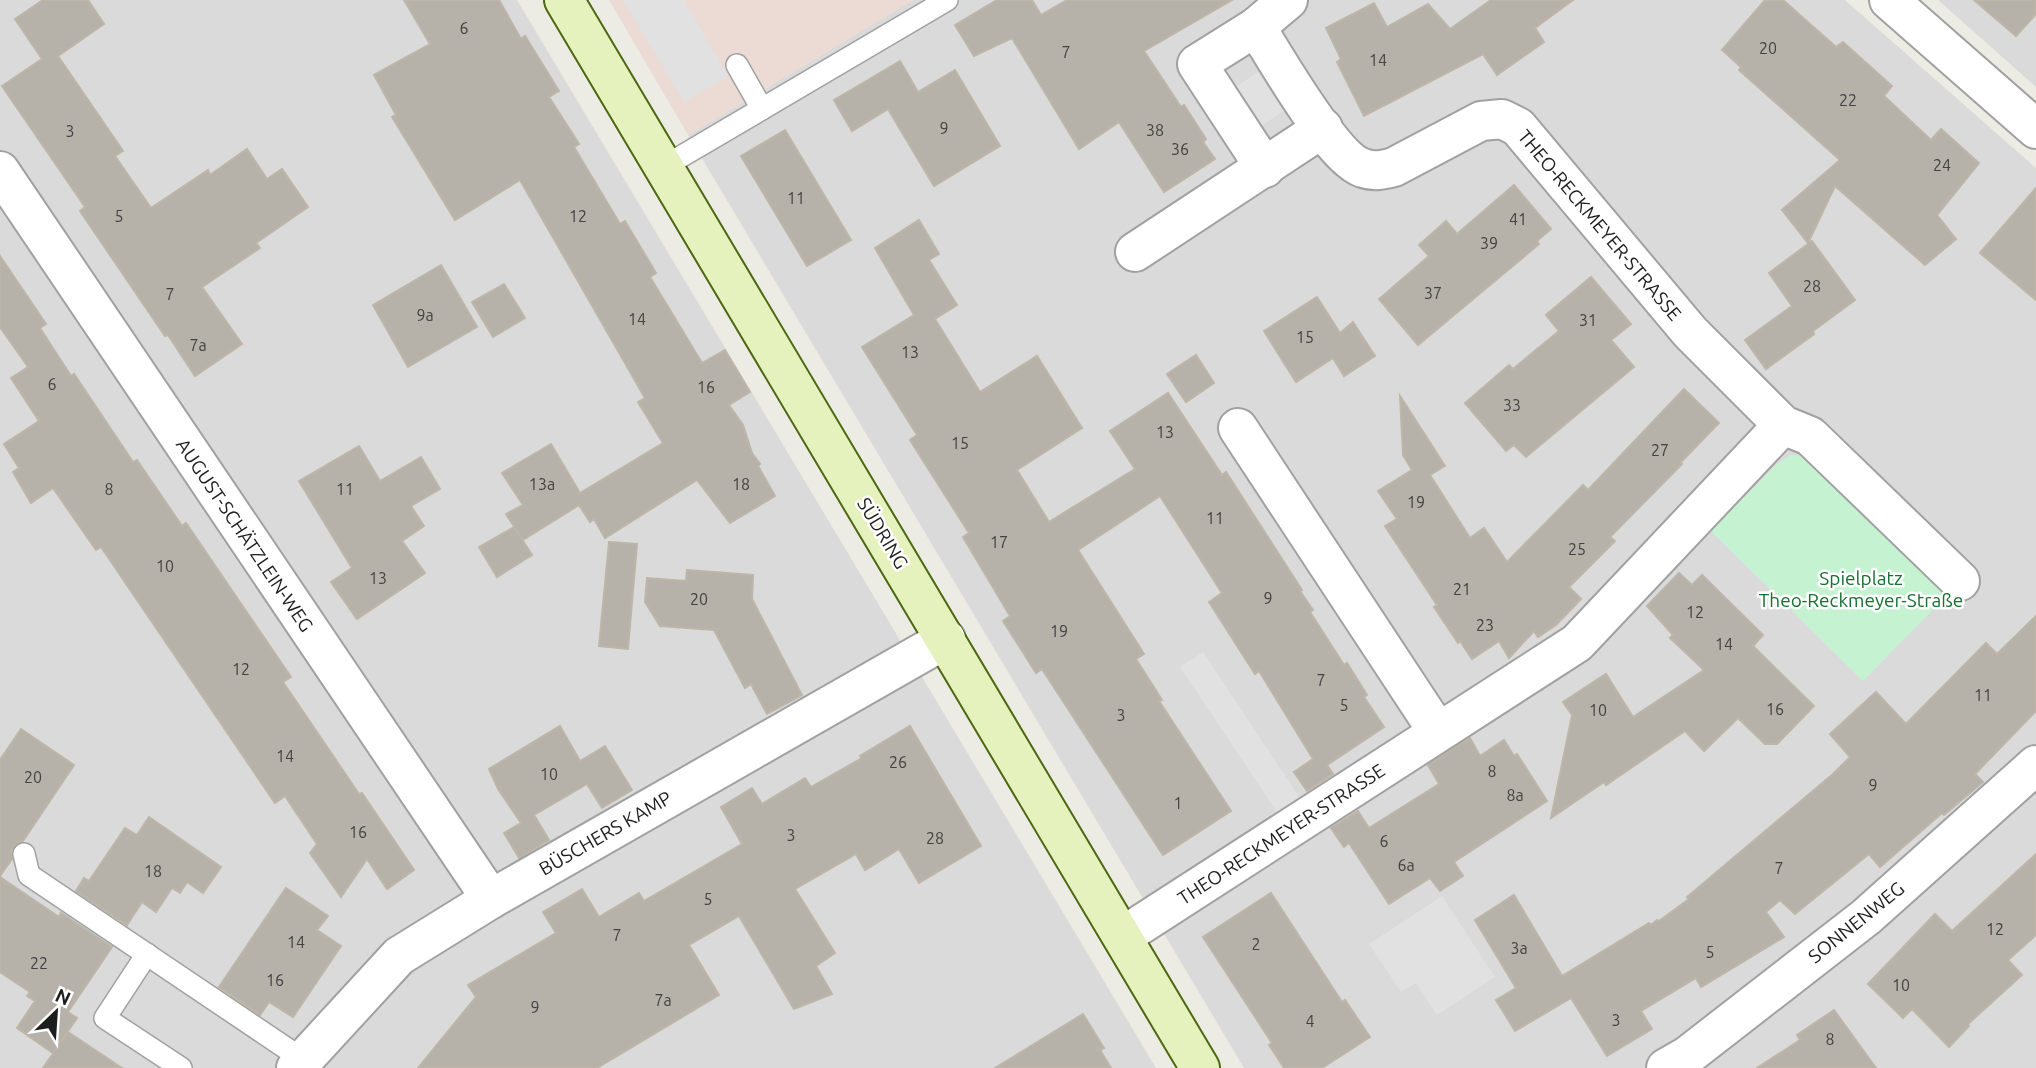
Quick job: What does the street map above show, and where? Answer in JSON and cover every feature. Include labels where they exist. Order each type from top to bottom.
[{"type":"street","name":"SÜDRING","points":[[564,0],[1200,1068]]},
{"type":"street","points":[[1265,168],[1197,64],[1256,27],[1288,0]]},
{"type":"street","points":[[1889,0],[2036,129]]},
{"type":"street","name":"THEO-RECKMEYER-STRASSE","points":[[1256,27],[1323,128],[1347,159],[1361,168],[1379,172],[1394,167],[1481,121],[1502,119],[1518,127],[1690,332],[1783,425],[1810,436],[1960,581]]},
{"type":"street","points":[[1135,252],[1323,128]]},
{"type":"street","name":"AUGUST-SCHÄTZLEIN-WEG","points":[[0,171],[491,899]]},
{"type":"street","name":"THEO-RECKMEYER-STRASSE","points":[[1123,936],[1577,643],[1783,425]]},
{"type":"street","points":[[1238,428],[1438,732]]},
{"type":"street","name":"BÜSCHERS KAMP","points":[[304,1065],[398,956],[491,899],[946,639]]},
{"type":"street","name":"SONNENWEG","points":[[1667,1068],[1687,1056],[1866,917],[2036,765]]},
{"type":"lane","points":[[664,166],[947,0]]},
{"type":"lane","points":[[737,65],[762,109]]},
{"type":"lane","points":[[24,854],[29,875],[304,1065]]},
{"type":"lane","points":[[147,954],[105,1018],[181,1068]]},
{"type":"shaded area","points":[[0,0],[517,0],[1156,1068],[0,1068]]},
{"type":"shaded area","points":[[609,0],[913,0],[688,135]]},
{"type":"shaded area","points":[[623,0],[684,0],[728,76],[684,102]]},
{"type":"shaded area","points":[[913,0],[1845,0],[2036,168],[2036,1068],[1244,1068],[688,135]]},
{"type":"shaded area","points":[[1938,0],[2036,0],[2036,87]]},
{"type":"shaded area","points":[[1258,72],[1284,111],[1259,127],[1234,88]]},
{"type":"shaded area","points":[[1203,652],[1299,797],[1277,812],[1180,667]]},
{"type":"shaded area","points":[[1442,896],[1495,977],[1437,1015],[1416,983],[1401,992],[1369,944]]},
{"type":"green space","name":"Spielplatz Theo-Reckmeyer-Straße","points":[[1791,455],[1811,457],[1952,590],[1863,681],[1711,531],[1777,464]]},
{"type":"building","points":[[43,0],[88,0],[104,24],[58,56],[123,151],[115,156],[151,208],[208,170],[210,175],[247,149],[267,179],[282,169],[308,207],[256,243],[260,248],[202,287],[242,344],[195,376],[80,211],[85,207],[2,86],[42,59],[15,19]]},
{"type":"building","points":[[404,0],[499,0],[521,39],[525,36],[559,91],[549,97],[579,144],[574,147],[620,224],[625,221],[656,273],[650,277],[702,363],[725,350],[750,392],[729,405],[743,425],[752,453],[775,496],[730,523],[697,480],[605,538],[594,519],[590,522],[579,505],[523,540],[506,514],[523,505],[502,473],[551,444],[580,493],[663,443],[638,402],[645,398],[520,180],[455,220],[392,117],[396,115],[374,75],[430,44]]},
{"type":"building","points":[[997,0],[1032,0],[1041,15],[1067,0],[1232,0],[1144,51],[1181,107],[1184,105],[1206,139],[1203,142],[1215,159],[1164,192],[1119,122],[1079,149],[1012,38],[974,56],[955,25]]},
{"type":"building","points":[[1491,0],[1573,0],[1535,28],[1544,42],[1497,75],[1483,54],[1364,116],[1337,62],[1341,59],[1326,28],[1374,3],[1387,27],[1428,4],[1450,29]]},
{"type":"building","points":[[1765,0],[1783,0],[1836,47],[1843,42],[1892,86],[1884,96],[1931,140],[1941,129],[1979,163],[1937,215],[1956,239],[1925,265],[1835,186],[1808,243],[1782,210],[1840,160],[1739,70],[1741,67],[1722,50]]},
{"type":"building","points":[[1974,0],[2036,0],[2036,14],[2016,36]]},
{"type":"building","points":[[900,61],[918,92],[955,70],[1000,146],[934,186],[888,109],[852,131],[834,100]]},
{"type":"building","points":[[785,130],[851,240],[807,266],[741,156]]},
{"type":"building","points":[[1514,185],[1551,229],[1537,241],[1539,244],[1418,345],[1379,299],[1429,256],[1419,245],[1446,221],[1457,234]]},
{"type":"building","points":[[2036,188],[2036,300],[1980,253]]},
{"type":"building","points":[[919,220],[939,254],[929,260],[957,305],[935,319],[980,392],[1037,356],[1082,428],[1017,470],[1049,522],[1135,469],[1110,431],[1168,393],[1222,475],[1226,472],[1302,590],[1300,591],[1313,610],[1310,612],[1344,665],[1347,663],[1367,695],[1364,697],[1384,727],[1327,765],[1333,774],[1307,791],[1294,772],[1313,759],[1259,671],[1255,674],[1209,602],[1222,593],[1160,496],[1078,550],[1144,654],[1136,659],[1162,700],[1159,701],[1231,811],[1163,855],[1042,669],[1036,673],[1003,621],[1010,616],[963,537],[969,533],[910,440],[917,435],[862,347],[914,315],[875,248]]},
{"type":"building","points":[[1812,241],[1855,300],[1766,369],[1745,340],[1792,306],[1769,273]]},
{"type":"building","points":[[0,256],[46,324],[40,328],[71,376],[74,374],[133,462],[137,460],[182,526],[186,523],[291,677],[283,682],[414,870],[387,889],[367,859],[341,897],[310,853],[317,844],[285,796],[275,803],[101,547],[96,550],[53,488],[31,503],[13,472],[19,468],[4,444],[39,421],[11,378],[28,367],[0,327]]},
{"type":"building","points":[[441,265],[477,327],[408,367],[373,305]]},
{"type":"building","points":[[1591,277],[1631,324],[1611,340],[1634,367],[1526,457],[1514,445],[1506,451],[1465,403],[1509,365],[1513,369],[1559,331],[1546,315]]},
{"type":"building","points":[[504,284],[525,318],[493,337],[472,302]]},
{"type":"building","points":[[1317,297],[1340,333],[1353,322],[1375,356],[1344,376],[1333,358],[1296,382],[1264,331]]},
{"type":"building","points":[[1196,355],[1214,383],[1186,402],[1167,374]]},
{"type":"building","points":[[1684,389],[1719,423],[1610,537],[1615,541],[1569,587],[1581,599],[1556,625],[1538,637],[1534,631],[1509,658],[1499,641],[1472,659],[1434,607],[1437,605],[1385,526],[1397,519],[1378,491],[1412,470],[1403,455],[1400,396],[1445,466],[1430,475],[1470,538],[1484,528],[1507,562],[1583,485],[1588,490]]},
{"type":"building","points":[[359,446],[380,481],[421,457],[440,489],[411,506],[424,526],[402,541],[425,573],[357,619],[331,582],[352,568],[299,481]]},
{"type":"building","points":[[514,527],[532,555],[497,577],[479,547]]},
{"type":"building","points":[[609,542],[637,544],[628,649],[599,646]]},
{"type":"building","points":[[687,570],[753,575],[752,599],[802,695],[767,714],[751,684],[745,688],[714,630],[660,626],[645,602],[647,578],[686,581]]},
{"type":"building","points":[[1679,573],[1692,585],[1702,575],[1763,635],[1753,646],[1814,706],[1777,744],[1765,744],[1738,718],[1704,751],[1685,731],[1606,785],[1604,782],[1551,818],[1572,715],[1563,702],[1606,674],[1633,717],[1704,670],[1670,638],[1673,635],[1647,606]]},
{"type":"building","points":[[2036,616],[2036,711],[1975,774],[1983,782],[1944,815],[1942,813],[1880,867],[1869,854],[1795,914],[1780,900],[1766,912],[1784,937],[1701,987],[1696,978],[1641,1011],[1652,1029],[1607,1056],[1571,998],[1515,1031],[1496,1000],[1516,988],[1475,920],[1514,895],[1562,976],[1649,923],[1651,925],[1659,921],[1689,899],[1687,897],[1833,774],[1850,757],[1830,734],[1876,692],[1906,724],[1986,643],[1997,654]]},
{"type":"building","points":[[560,726],[580,761],[605,746],[632,790],[602,808],[587,784],[534,815],[549,840],[519,858],[504,833],[521,823],[498,789],[489,769]]},
{"type":"building","points":[[910,726],[981,846],[919,883],[899,849],[865,870],[856,854],[795,889],[835,953],[816,966],[832,994],[794,1009],[739,916],[689,945],[719,995],[597,1068],[418,1068],[476,997],[468,985],[556,933],[543,912],[582,889],[599,917],[639,893],[644,901],[742,844],[721,807],[752,788],[762,804],[805,778],[811,787]]},
{"type":"building","points":[[21,729],[74,765],[23,841],[11,851],[12,859],[0,876],[0,760]]},
{"type":"building","points":[[1470,738],[1480,756],[1504,740],[1514,756],[1517,754],[1547,801],[1454,862],[1463,876],[1440,891],[1430,878],[1389,904],[1349,843],[1344,847],[1331,828],[1358,811],[1369,828],[1439,784],[1428,765]]},
{"type":"building","points":[[149,817],[221,867],[203,893],[187,882],[180,893],[172,888],[156,912],[142,902],[127,925],[76,891],[84,878],[89,881],[125,828],[137,835]]},
{"type":"building","points":[[2036,854],[2036,935],[2008,960],[2022,975],[1968,1024],[1949,1047],[1912,1009],[1903,1018],[1868,984],[1935,914],[1952,931]]},
{"type":"building","points":[[0,877],[59,917],[61,913],[112,947],[68,1012],[77,1018],[53,1053],[17,1028],[35,1001],[27,996],[30,992],[0,972]]},
{"type":"building","points":[[286,888],[328,916],[317,930],[341,946],[293,1017],[269,1002],[260,1015],[219,987]]},
{"type":"building","points":[[1271,893],[1342,1002],[1345,1000],[1370,1037],[1322,1068],[1284,1068],[1269,1045],[1272,1043],[1203,937]]},
{"type":"building","points":[[1834,1010],[1876,1068],[1757,1068],[1800,1040],[1797,1035]]},
{"type":"building","points":[[1083,1014],[1104,1048],[1100,1050],[1111,1068],[995,1068]]},
{"type":"building","points":[[68,1032],[122,1068],[43,1068]]}]
